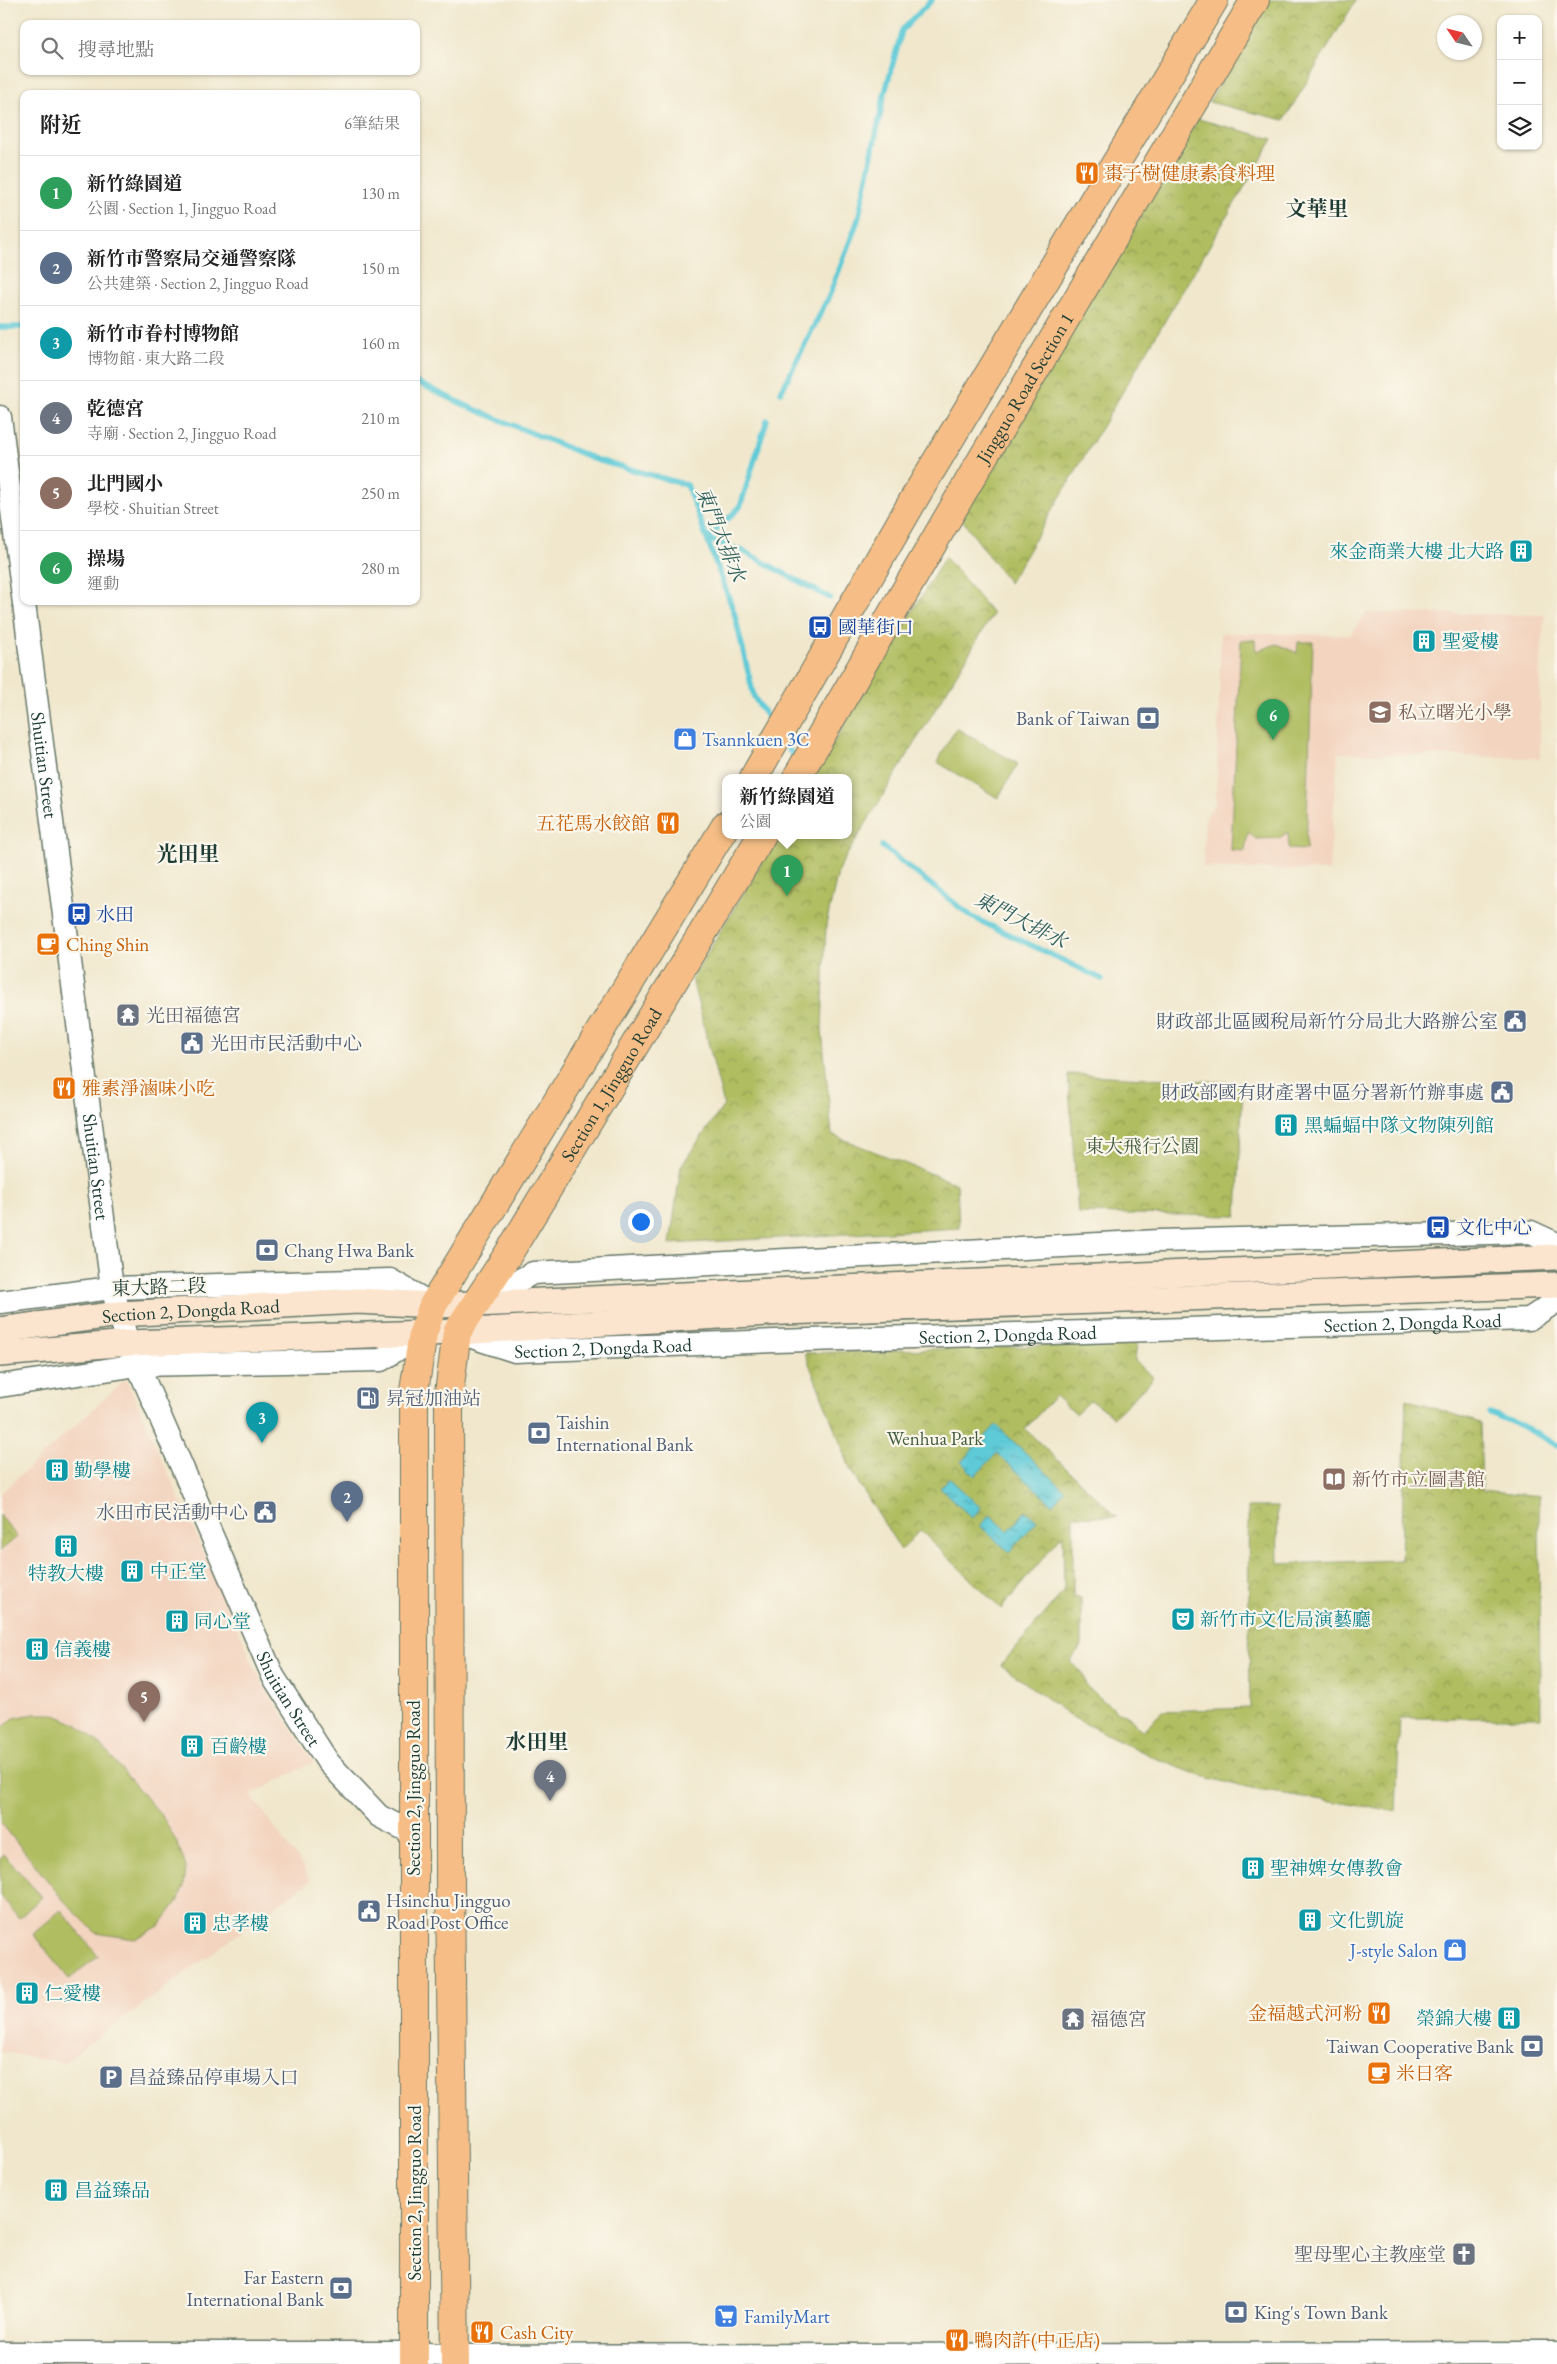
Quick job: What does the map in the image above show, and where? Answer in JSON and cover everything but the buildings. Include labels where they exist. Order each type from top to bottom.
[{"type":"main road","name":"Jingguo Road Section 1","points":[[757,773],[908,509],[1214,0]]},
{"type":"main road","name":"Jingguo Road Section 1","points":[[799,774],[975,471],[1255,0]]},
{"type":"main road","name":"Section 1, Jingguo Road","points":[[433,1305],[722,832]]},
{"type":"main road","name":"Section 1, Jingguo Road","points":[[457,1332],[507,1256],[760,839]]},
{"type":"main road","name":"Section 2, Dongda Road","points":[[0,1330],[119,1314],[358,1302],[433,1305],[474,1304],[1557,1257]]},
{"type":"main road","name":"Section 2, Dongda Road","points":[[0,1354],[133,1354],[423,1333],[784,1312],[1557,1285]]},
{"type":"main road","name":"Section 2, Jingguo Road","points":[[414,2358],[412,1832],[415,1546],[414,1391],[423,1333],[433,1305]]},
{"type":"main road","name":"Section 2, Jingguo Road","points":[[455,2360],[450,1907],[449,1393],[457,1332]]},
{"type":"street","name":"Shuitian Street","points":[[0,417],[20,573]]},
{"type":"street","name":"Shuitian Street","points":[[24,605],[112,1288],[119,1314],[133,1354],[273,1676],[328,1762],[379,1816],[412,1832]]},
{"type":"street","name":"Section 2, Dongda Road","points":[[474,1304],[533,1273],[1198,1240],[1531,1232],[1557,1244]]},
{"type":"street","name":"東大路二段","points":[[0,1302],[112,1288],[390,1280],[433,1305]]},
{"type":"street","name":"Section 2, Dongda Road","points":[[457,1332],[515,1351],[795,1340],[1529,1319],[1557,1301]]},
{"type":"street","points":[[0,1386],[133,1354]]},
{"type":"street","points":[[0,2353],[455,2360],[1557,2353]]},
{"type":"shaded area","name":"私立曙光小學","points":[[1367,613],[1545,615],[1540,671],[1540,758],[1338,753],[1329,871],[1203,867],[1205,819],[1216,801],[1221,633],[1350,635]]},
{"type":"shaded area","points":[[126,1379],[262,1683],[313,1762],[251,1795],[302,1865],[310,1881],[63,2063],[0,2051],[0,1494]]},
{"type":"green space","points":[[1269,0],[1356,0],[1284,120],[1209,102]]},
{"type":"green space","points":[[1198,119],[1273,139],[1009,583],[958,514]]},
{"type":"green space","points":[[945,557],[993,614],[839,868],[826,925],[822,1030],[832,1135],[957,1184],[959,1228],[670,1244],[681,1166],[724,1105],[692,979],[776,839],[852,839],[852,774],[815,774]]},
{"type":"green space","points":[[1241,640],[1255,640],[1256,651],[1277,644],[1297,653],[1298,642],[1313,642],[1306,850],[1289,849],[1288,832],[1279,838],[1256,839],[1248,832],[1245,851],[1231,850]]},
{"type":"green space","points":[[956,728],[1018,764],[998,798],[937,762]]},
{"type":"green space","name":"東大飛行公園","points":[[1068,1074],[1243,1083],[1237,1216],[1078,1213]]},
{"type":"green space","name":"Wenhua Park","points":[[1137,1343],[1135,1361],[1154,1378],[1114,1417],[1091,1400],[1076,1414],[1055,1396],[1025,1429],[1117,1517],[1073,1516],[1073,1598],[1081,1598],[1081,1647],[1070,1662],[1083,1674],[1086,1686],[1117,1712],[1126,1714],[1142,1731],[1163,1711],[1250,1708],[1248,1507],[1277,1507],[1278,1564],[1401,1560],[1406,1399],[1480,1423],[1482,1490],[1539,1496],[1540,1718],[1400,1718],[1396,1811],[1251,1789],[1198,1775],[1155,1758],[1072,1717],[1001,1665],[1064,1591],[1063,1534],[1001,1609],[920,1530],[901,1550],[852,1473],[805,1353]]},
{"type":"green space","points":[[0,1515],[17,1537],[0,1551]]},
{"type":"green space","points":[[34,1714],[53,1714],[78,1725],[99,1743],[164,1819],[178,1845],[186,1867],[184,1886],[177,1902],[159,1926],[135,1939],[96,1933],[65,1902],[0,1821],[0,1730],[14,1718]]},
{"type":"green space","points":[[3,1854],[42,1897],[19,1918],[0,1896],[0,1857]]},
{"type":"green space","points":[[61,1910],[98,1956],[69,1979],[33,1934]]},
{"type":"water","points":[[996,1425],[1065,1490],[1052,1504],[997,1453],[975,1476],[961,1462]]},
{"type":"water","points":[[949,1478],[981,1508],[972,1518],[940,1488]]},
{"type":"water","points":[[1026,1511],[1037,1521],[1009,1552],[980,1526],[990,1515],[1008,1531]]},
{"type":"waterway","points":[[781,392],[830,294],[858,220],[884,96],[902,30],[932,0]]},
{"type":"waterway","name":"東門大排水","points":[[0,327],[20,327]]},
{"type":"waterway","name":"東門大排水","points":[[420,384],[469,407],[597,460],[687,485],[734,612],[754,697],[773,726]]},
{"type":"waterway","name":"東門大排水","points":[[767,420],[740,507],[707,539],[741,550],[830,598]]},
{"type":"waterway","name":"東門大排水","points":[[784,742],[797,762]]},
{"type":"waterway","name":"東門大排水","points":[[882,846],[972,917],[1102,979]]},
{"type":"waterway","name":"東門大排水","points":[[1490,1413],[1526,1428],[1557,1445]]},
{"type":"place","name":"棗子樹健康素食料理","points":[[1087,173]]},
{"type":"place","name":"來金商業大樓 北大路","points":[[1521,551]]},
{"type":"place","name":"國華街口","points":[[820,627]]},
{"type":"place","name":"聖愛樓","points":[[1424,641]]},
{"type":"place","name":"私立曙光小學","points":[[1380,712]]},
{"type":"place","name":"Bank of Taiwan","points":[[1148,718]]},
{"type":"place","name":"Tsannkuen 3C","points":[[685,739]]},
{"type":"place","name":"操場","points":[[1273,740]]},
{"type":"place","name":"五花馬水餃館","points":[[668,823]]},
{"type":"place","name":"新竹綠園道","points":[[787,896]]},
{"type":"place","name":"水田","points":[[79,914]]},
{"type":"place","name":"Ching Shin","points":[[48,944]]},
{"type":"place","name":"光田福德宮","points":[[128,1015]]},
{"type":"place","name":"財政部北區國稅局新竹分局北大路辦公室","points":[[1515,1021]]},
{"type":"place","name":"光田市民活動中心","points":[[192,1043]]},
{"type":"place","name":"雅素淨滷味小吃","points":[[64,1088]]},
{"type":"place","name":"財政部國有財產署中區分署新竹辦事處","points":[[1502,1092]]},
{"type":"place","name":"黑蝙蝠中隊文物陳列館","points":[[1286,1125]]},
{"type":"place","name":"文化中心","points":[[1438,1227]]},
{"type":"place","name":"Chang Hwa Bank","points":[[267,1250]]},
{"type":"place","name":"昇冠加油站","points":[[368,1398]]},
{"type":"place","name":"Taishin International Bank","points":[[539,1433]]},
{"type":"place","name":"新竹市眷村博物館","points":[[262,1443]]},
{"type":"place","name":"勤學樓","points":[[57,1470]]},
{"type":"place","name":"新竹市立圖書館","points":[[1334,1479]]},
{"type":"place","name":"水田市民活動中心","points":[[265,1512]]},
{"type":"place","name":"新竹市警察局交通警察隊","points":[[347,1522]]},
{"type":"place","name":"特教大樓","points":[[66,1546]]},
{"type":"place","name":"中正堂","points":[[132,1571]]},
{"type":"place","name":"新竹市文化局演藝廳","points":[[1183,1619]]},
{"type":"place","name":"同心堂","points":[[177,1621]]},
{"type":"place","name":"信義樓","points":[[37,1649]]},
{"type":"place","name":"北門國小","points":[[144,1722]]},
{"type":"place","name":"百齡樓","points":[[192,1746]]},
{"type":"place","name":"乾德宮","points":[[550,1801]]},
{"type":"place","name":"聖神婢女傳教會","points":[[1253,1868]]},
{"type":"place","name":"Hsinchu Jingguo Road Post Office","points":[[369,1911]]},
{"type":"place","name":"文化凱旋","points":[[1310,1920]]},
{"type":"place","name":"忠孝樓","points":[[195,1923]]},
{"type":"place","name":"J-style Salon","points":[[1455,1950]]},
{"type":"place","name":"仁愛樓","points":[[27,1993]]},
{"type":"place","name":"金福越式河粉","points":[[1379,2013]]},
{"type":"place","name":"榮錦大樓","points":[[1509,2018]]},
{"type":"place","name":"福德宮","points":[[1073,2019]]},
{"type":"place","name":"Taiwan Cooperative Bank","points":[[1532,2046]]},
{"type":"place","name":"米日客","points":[[1379,2073]]},
{"type":"place","name":"昌益臻品停車場入口","points":[[111,2077]]},
{"type":"place","name":"昌益臻品","points":[[56,2190]]},
{"type":"place","name":"聖母聖心主教座堂","points":[[1464,2254]]},
{"type":"place","name":"Far Eastern International Bank","points":[[341,2288]]},
{"type":"place","name":"King's Town Bank","points":[[1236,2312]]},
{"type":"place","name":"FamilyMart","points":[[726,2316]]},
{"type":"place","name":"Cash City","points":[[482,2332]]},
{"type":"place","name":"鴨肉許(中正店)","points":[[957,2340]]},
{"type":"district","name":"文華里","points":[[1317,208]]},
{"type":"district","name":"光田里","points":[[188,853]]},
{"type":"district","name":"水田里","points":[[537,1741]]}]
